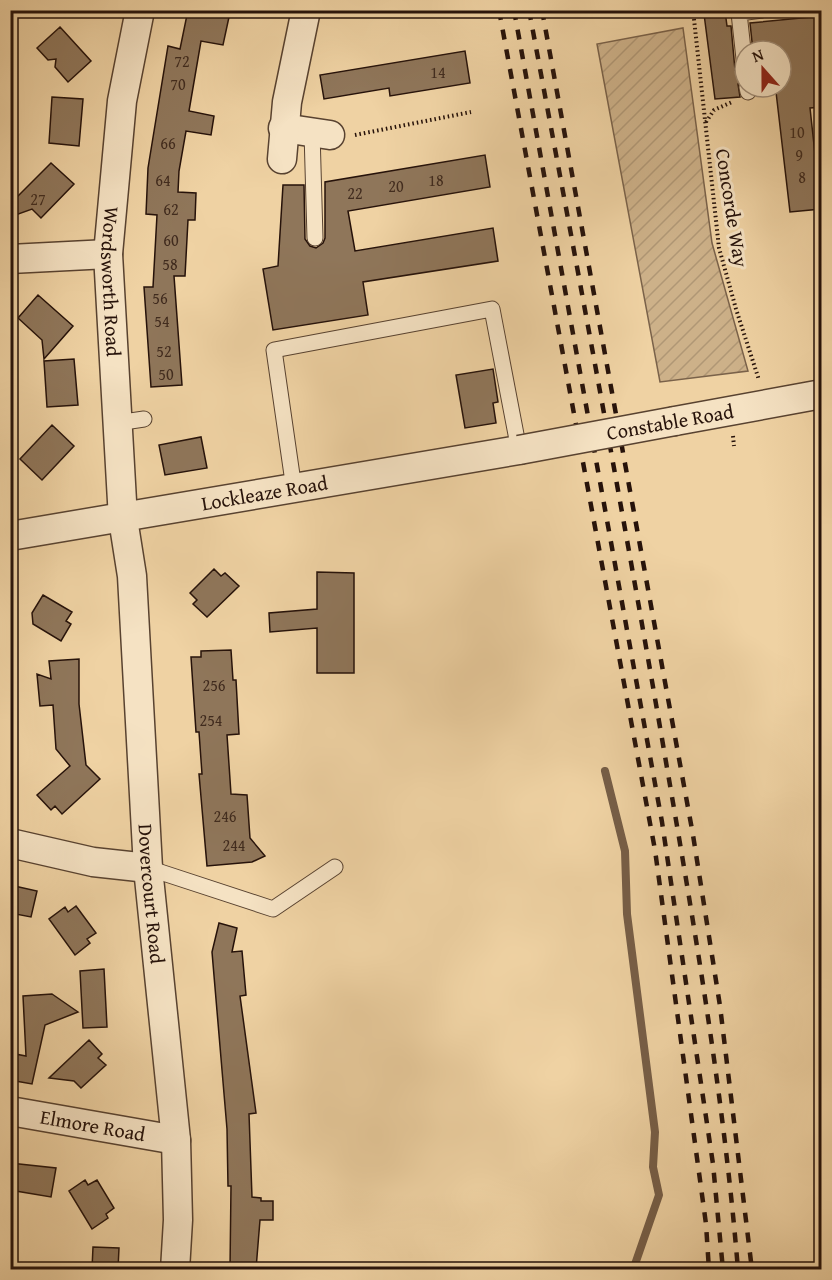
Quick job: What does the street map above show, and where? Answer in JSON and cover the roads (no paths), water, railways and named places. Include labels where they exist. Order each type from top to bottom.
[{"type":"street","name":"Wordsworth Road","points":[[123,519],[130,421],[108,254],[122,101],[140,10]]},
{"type":"street","points":[[282,159],[283,128],[306,10]]},
{"type":"street","points":[[283,128],[321,134]]},
{"type":"street","points":[[10,259],[108,254]]},
{"type":"street","name":"Constable Road","points":[[519,450],[822,394]]},
{"type":"street","name":"Lockleaze Road","points":[[10,536],[123,519],[519,450]]},
{"type":"street","name":"Dovercourt Road","points":[[123,519],[132,576],[148,868],[176,1140],[178,1220],[175,1269]]},
{"type":"street","points":[[10,843],[93,862],[148,868]]},
{"type":"street","name":"Elmore Road","points":[[10,1111],[176,1140]]},
{"type":"lane","points":[[742,39],[739,13],[762,10]]},
{"type":"lane","points":[[315,238],[321,134]]},
{"type":"lane","points":[[294,489],[274,350],[492,309],[519,450]]},
{"type":"lane","points":[[148,868],[273,909],[335,867]]},
{"type":"waterway","points":[[605,771],[625,851],[627,914],[655,1132],[653,1167],[659,1195],[633,1270]]},
{"type":"railway","points":[[499,10],[655,850],[706,1224],[709,1270]]},
{"type":"railway","points":[[514,10],[662,822],[713,1164],[723,1270]]},
{"type":"railway","points":[[529,10],[616,480],[688,888],[717,1078],[738,1270]]},
{"type":"railway","points":[[542,10],[693,835],[720,1006],[752,1270]]}]
